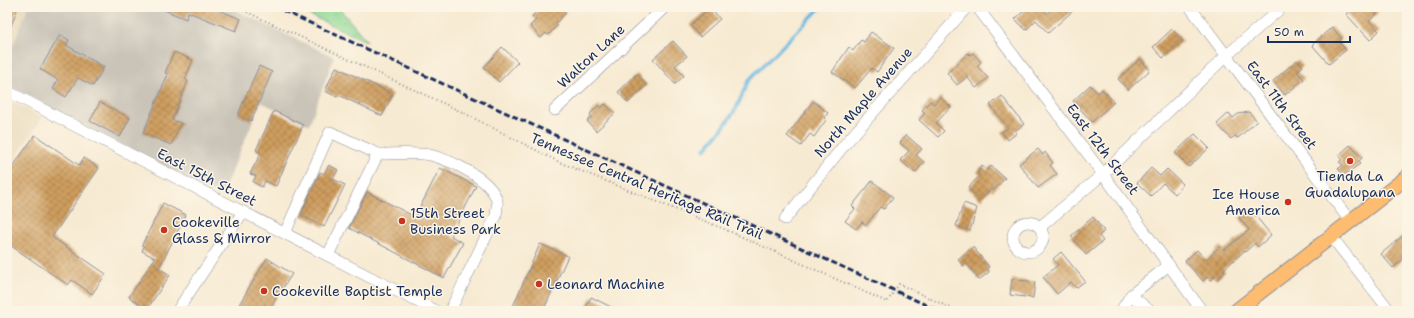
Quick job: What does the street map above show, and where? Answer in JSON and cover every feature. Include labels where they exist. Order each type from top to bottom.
[{"type":"main road","points":[[1236,311],[1407,177]]},
{"type":"street","name":"Walton Lane","points":[[555,110],[665,7]]},
{"type":"street","name":"North Maple Avenue","points":[[786,220],[845,144],[967,7]]},
{"type":"street","name":"East 12th Street","points":[[977,7],[1103,174],[1202,311]]},
{"type":"street","name":"East 11th Street","points":[[1190,7],[1350,221]]},
{"type":"street","points":[[1040,227],[1103,174],[1226,56],[1282,7]]},
{"type":"street","name":"East 15th Street","points":[[7,91],[436,311]]},
{"type":"street","points":[[285,233],[330,132],[378,154],[430,155],[466,169],[486,185],[497,201],[496,216],[450,311]]},
{"type":"street","points":[[328,255],[378,154]]},
{"type":"street","points":[[177,311],[243,212]]},
{"type":"street","points":[[1331,236],[1390,311]]},
{"type":"street","points":[[1120,311],[1131,294],[1169,265]]},
{"type":"street","points":[[1131,294],[1150,311]]},
{"type":"path","name":"Tennessee Central Heritage Rail Trail","points":[[236,7],[462,112],[559,162],[729,231],[887,302],[899,284],[958,311]]},
{"type":"shaded area","points":[[7,7],[28,7],[7,60]]},
{"type":"shaded area","points":[[28,7],[229,7],[334,57],[309,125],[261,102],[221,196],[7,85],[7,60]]},
{"type":"shaded area","points":[[7,99],[42,118],[7,171]]},
{"type":"green space","points":[[292,7],[338,7],[368,42]]},
{"type":"building","points":[[7,7],[18,7],[8,34],[7,34]]},
{"type":"building","points":[[157,7],[211,7],[241,19],[236,31],[188,12],[186,19]]},
{"type":"building","points":[[542,7],[561,7],[566,13],[556,23],[558,25],[548,35],[546,33],[541,38],[530,26],[536,20],[532,16]]},
{"type":"building","points":[[1028,7],[1041,7],[1047,13],[1054,7],[1077,7],[1048,33],[1036,20],[1026,30],[1015,19]]},
{"type":"building","points":[[1354,7],[1373,7],[1378,13],[1369,21],[1379,31],[1370,40],[1346,14]]},
{"type":"building","points":[[710,8],[720,19],[700,37],[690,25]]},
{"type":"building","points":[[1332,27],[1342,39],[1339,42],[1346,50],[1329,64],[1312,45]]},
{"type":"building","points":[[1172,29],[1183,41],[1163,58],[1153,47]]},
{"type":"building","points":[[871,32],[894,48],[877,72],[872,68],[855,88],[832,72],[849,47],[853,51],[861,40],[864,42]]},
{"type":"building","points":[[60,35],[69,40],[66,45],[104,67],[93,86],[78,78],[66,97],[53,89],[58,80],[40,69]]},
{"type":"building","points":[[673,41],[687,56],[675,66],[684,76],[675,84],[653,59]]},
{"type":"building","points":[[502,47],[518,62],[499,82],[484,67]]},
{"type":"building","points":[[174,52],[193,60],[185,79],[188,81],[172,120],[181,123],[171,145],[143,133],[168,74],[165,73]]},
{"type":"building","points":[[968,53],[970,55],[973,53],[981,62],[977,66],[988,78],[976,88],[967,77],[957,85],[947,73]]},
{"type":"building","points":[[1140,59],[1150,70],[1128,90],[1118,79]]},
{"type":"building","points":[[1297,60],[1303,66],[1297,72],[1304,79],[1285,95],[1273,81]]},
{"type":"building","points":[[259,66],[272,72],[251,121],[238,115]]},
{"type":"building","points":[[336,67],[393,94],[382,116],[339,95],[337,97],[325,91]]},
{"type":"building","points":[[637,74],[647,85],[628,103],[618,92]]},
{"type":"building","points":[[1090,85],[1098,93],[1102,89],[1114,102],[1092,122],[1073,101]]},
{"type":"building","points":[[1002,96],[1024,124],[1015,131],[1017,133],[1008,140],[1002,132],[1008,128],[990,105]]},
{"type":"building","points":[[940,97],[951,107],[936,123],[944,131],[938,137],[919,120],[925,113],[922,110],[930,101],[934,104]]},
{"type":"building","points":[[813,101],[828,113],[824,118],[826,120],[814,137],[810,134],[801,146],[787,136]]},
{"type":"building","points":[[100,102],[130,118],[120,137],[90,121]]},
{"type":"building","points":[[605,104],[615,113],[596,131],[587,121],[592,117],[590,114],[599,105],[601,108]]},
{"type":"building","points":[[274,111],[303,125],[276,186],[265,181],[262,187],[253,182],[256,176],[250,174],[261,153],[256,150]]},
{"type":"building","points":[[1249,112],[1257,121],[1238,138],[1235,136],[1231,139],[1217,124],[1229,113],[1233,118],[1238,114]]},
{"type":"building","points":[[1195,134],[1209,148],[1189,167],[1175,153]]},
{"type":"building","points":[[35,135],[79,165],[84,158],[99,168],[52,237],[106,274],[92,294],[72,280],[68,285],[7,243],[7,175]]},
{"type":"building","points":[[906,135],[922,149],[916,155],[924,162],[915,173],[900,160],[909,151],[900,143]]},
{"type":"building","name":"Tienda La Guadalupana","points":[[1350,145],[1362,158],[1358,162],[1360,164],[1344,175],[1338,169],[1343,165],[1339,162],[1342,160],[1338,156]]},
{"type":"building","points":[[1038,149],[1043,155],[1045,152],[1053,163],[1050,165],[1057,174],[1038,188],[1019,164]]},
{"type":"building","points":[[329,165],[338,170],[333,179],[345,185],[324,227],[301,215],[320,172],[324,174]]},
{"type":"building","points":[[982,166],[987,170],[991,166],[1005,178],[993,191],[991,189],[981,200],[968,188],[980,175],[977,172]]},
{"type":"building","name":"15th Street Business Park","points":[[440,168],[476,186],[451,236],[463,243],[444,278],[349,228],[367,192],[415,217]]},
{"type":"building","points":[[1151,168],[1160,176],[1167,169],[1183,184],[1175,194],[1163,183],[1151,196],[1137,183]]},
{"type":"building","points":[[872,181],[893,197],[884,209],[880,207],[866,225],[862,222],[856,229],[845,221],[855,209],[852,206]]},
{"type":"building","points":[[163,203],[186,215],[159,268],[170,275],[147,309],[129,297],[155,258],[142,251],[144,246],[142,245]]},
{"type":"building","points":[[964,203],[977,208],[970,231],[956,226]]},
{"type":"building","points":[[1250,209],[1271,235],[1258,247],[1255,243],[1245,252],[1244,251],[1223,270],[1225,272],[1216,280],[1214,276],[1210,280],[1207,277],[1203,281],[1185,261],[1197,250],[1206,260],[1220,246],[1224,250],[1249,230],[1239,218]]},
{"type":"building","points":[[1093,217],[1104,231],[1099,236],[1103,241],[1086,255],[1071,236]]},
{"type":"building","points":[[1407,232],[1407,256],[1393,268],[1381,254]]},
{"type":"building","name":"Leonard Machine","points":[[540,244],[568,256],[543,311],[511,311]]},
{"type":"building","points":[[973,247],[989,267],[987,268],[989,272],[979,280],[966,263],[963,266],[958,259]]},
{"type":"building","points":[[1061,252],[1085,281],[1076,288],[1071,282],[1057,294],[1043,277],[1058,265],[1053,259]]},
{"type":"building","name":"Cookeville Baptist Temple","points":[[267,258],[292,274],[268,311],[242,311],[237,308]]},
{"type":"building","points":[[1012,279],[1035,282],[1033,298],[1010,295]]},
{"type":"building","points":[[591,297],[619,311],[584,311]]},
{"type":"waterway","points":[[705,149],[736,109],[748,81],[821,7]]},
{"type":"railway","points":[[275,7],[939,311]]},
{"type":"place","name":"Tienda La Guadalupana","points":[[1350,161]]},
{"type":"place","name":"Ice House America","points":[[1288,202]]},
{"type":"place","name":"15th Street Business Park","points":[[402,221]]},
{"type":"place","name":"Cookeville Glass & Mirror","points":[[164,230]]},
{"type":"place","name":"Leonard Machine","points":[[539,284]]},
{"type":"place","name":"Cookeville Baptist Temple","points":[[264,291]]}]
